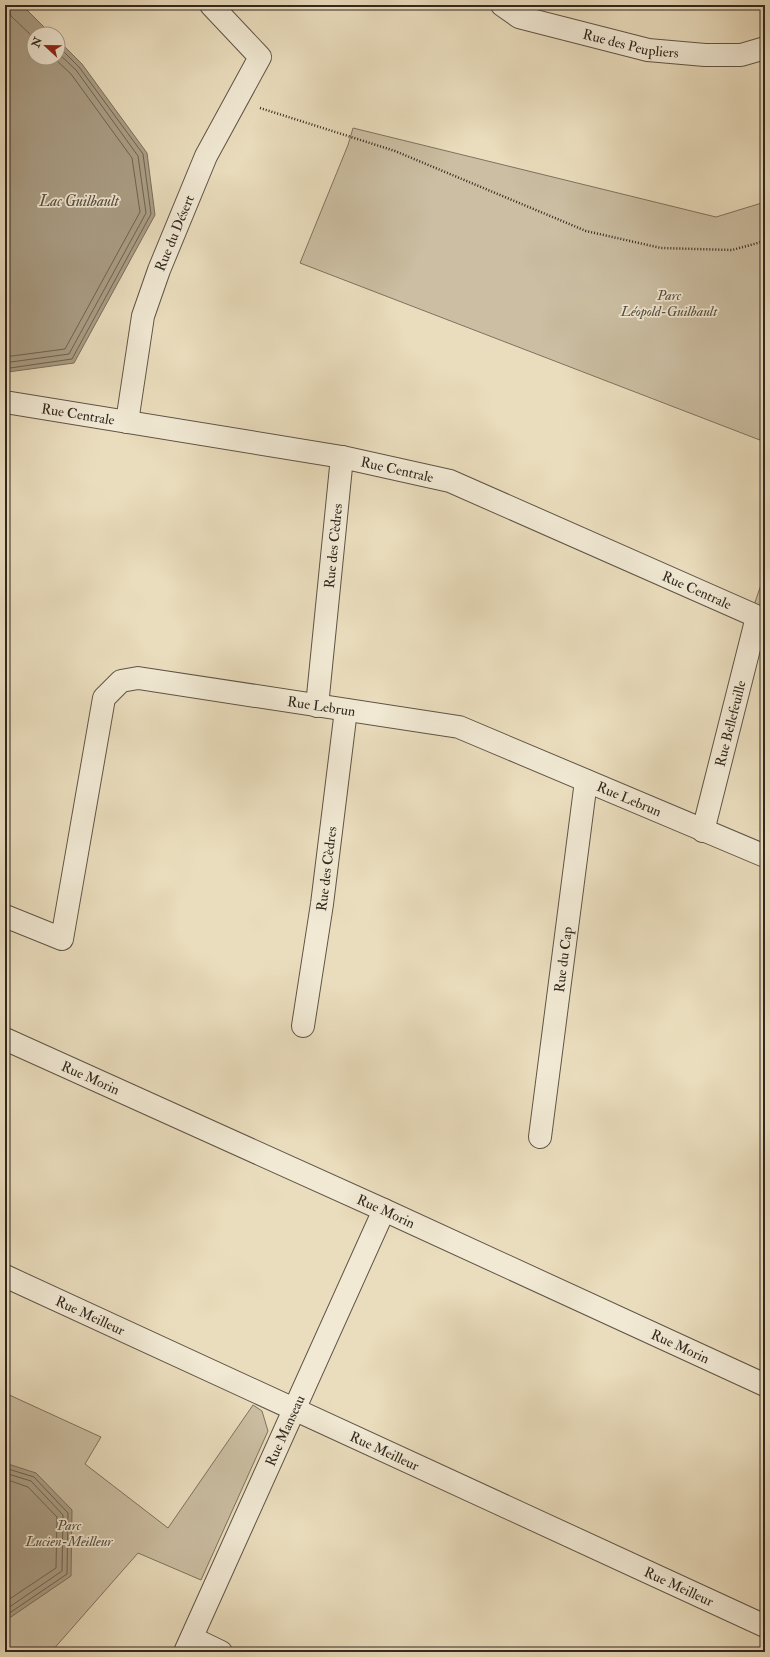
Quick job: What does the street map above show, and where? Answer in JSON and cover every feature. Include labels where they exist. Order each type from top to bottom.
[{"type":"street","name":"Rue du Désert","points":[[127,422],[143,316],[154,283],[206,156],[260,57],[211,5]]},
{"type":"street","name":"Rue des Peupliers","points":[[502,5],[519,17],[648,50],[741,55],[765,48]]},
{"type":"street","name":"Rue Centrale","points":[[5,402],[342,457],[450,481],[761,619]]},
{"type":"street","name":"Rue des Cèdres","points":[[317,706],[342,457]]},
{"type":"street","name":"Rue Bellefeuille","points":[[703,830],[761,619]]},
{"type":"street","name":"Rue Lebrun","points":[[5,916],[62,939],[104,698],[121,681],[138,678],[459,727],[765,856]]},
{"type":"street","name":"Rue des Cèdres","points":[[303,1026],[322,904],[346,710]]},
{"type":"street","name":"Rue du Cap","points":[[540,1137],[586,781]]},
{"type":"street","name":"Rue Morin","points":[[5,1039],[384,1210],[765,1385]]},
{"type":"street","name":"Rue Manseau","points":[[188,1645],[384,1210]]},
{"type":"street","name":"Rue Meilleur","points":[[5,1276],[765,1626]]},
{"type":"street","points":[[188,1645],[221,1652]]},
{"type":"path","points":[[237,100],[395,151],[586,231],[661,248],[732,250],[765,241]]},
{"type":"green space","name":"Parc Léopold-Guilbault","points":[[353,128],[716,217],[765,202],[765,442],[300,263],[348,145]]},
{"type":"green space","points":[[765,573],[765,616],[751,614]]},
{"type":"green space","name":"Parc Lucien-Meilleur","points":[[5,1393],[101,1437],[85,1464],[168,1528],[253,1405],[262,1411],[268,1431],[201,1580],[138,1553],[51,1652],[5,1652]]},
{"type":"water","name":"Lac Guilbault","points":[[5,5],[22,5],[43,26],[26,26],[26,66],[66,66],[66,48],[82,64],[147,153],[155,215],[74,363],[8,372],[5,369]]},
{"type":"water","points":[[5,1463],[36,1473],[72,1510],[71,1576],[5,1621]]}]
